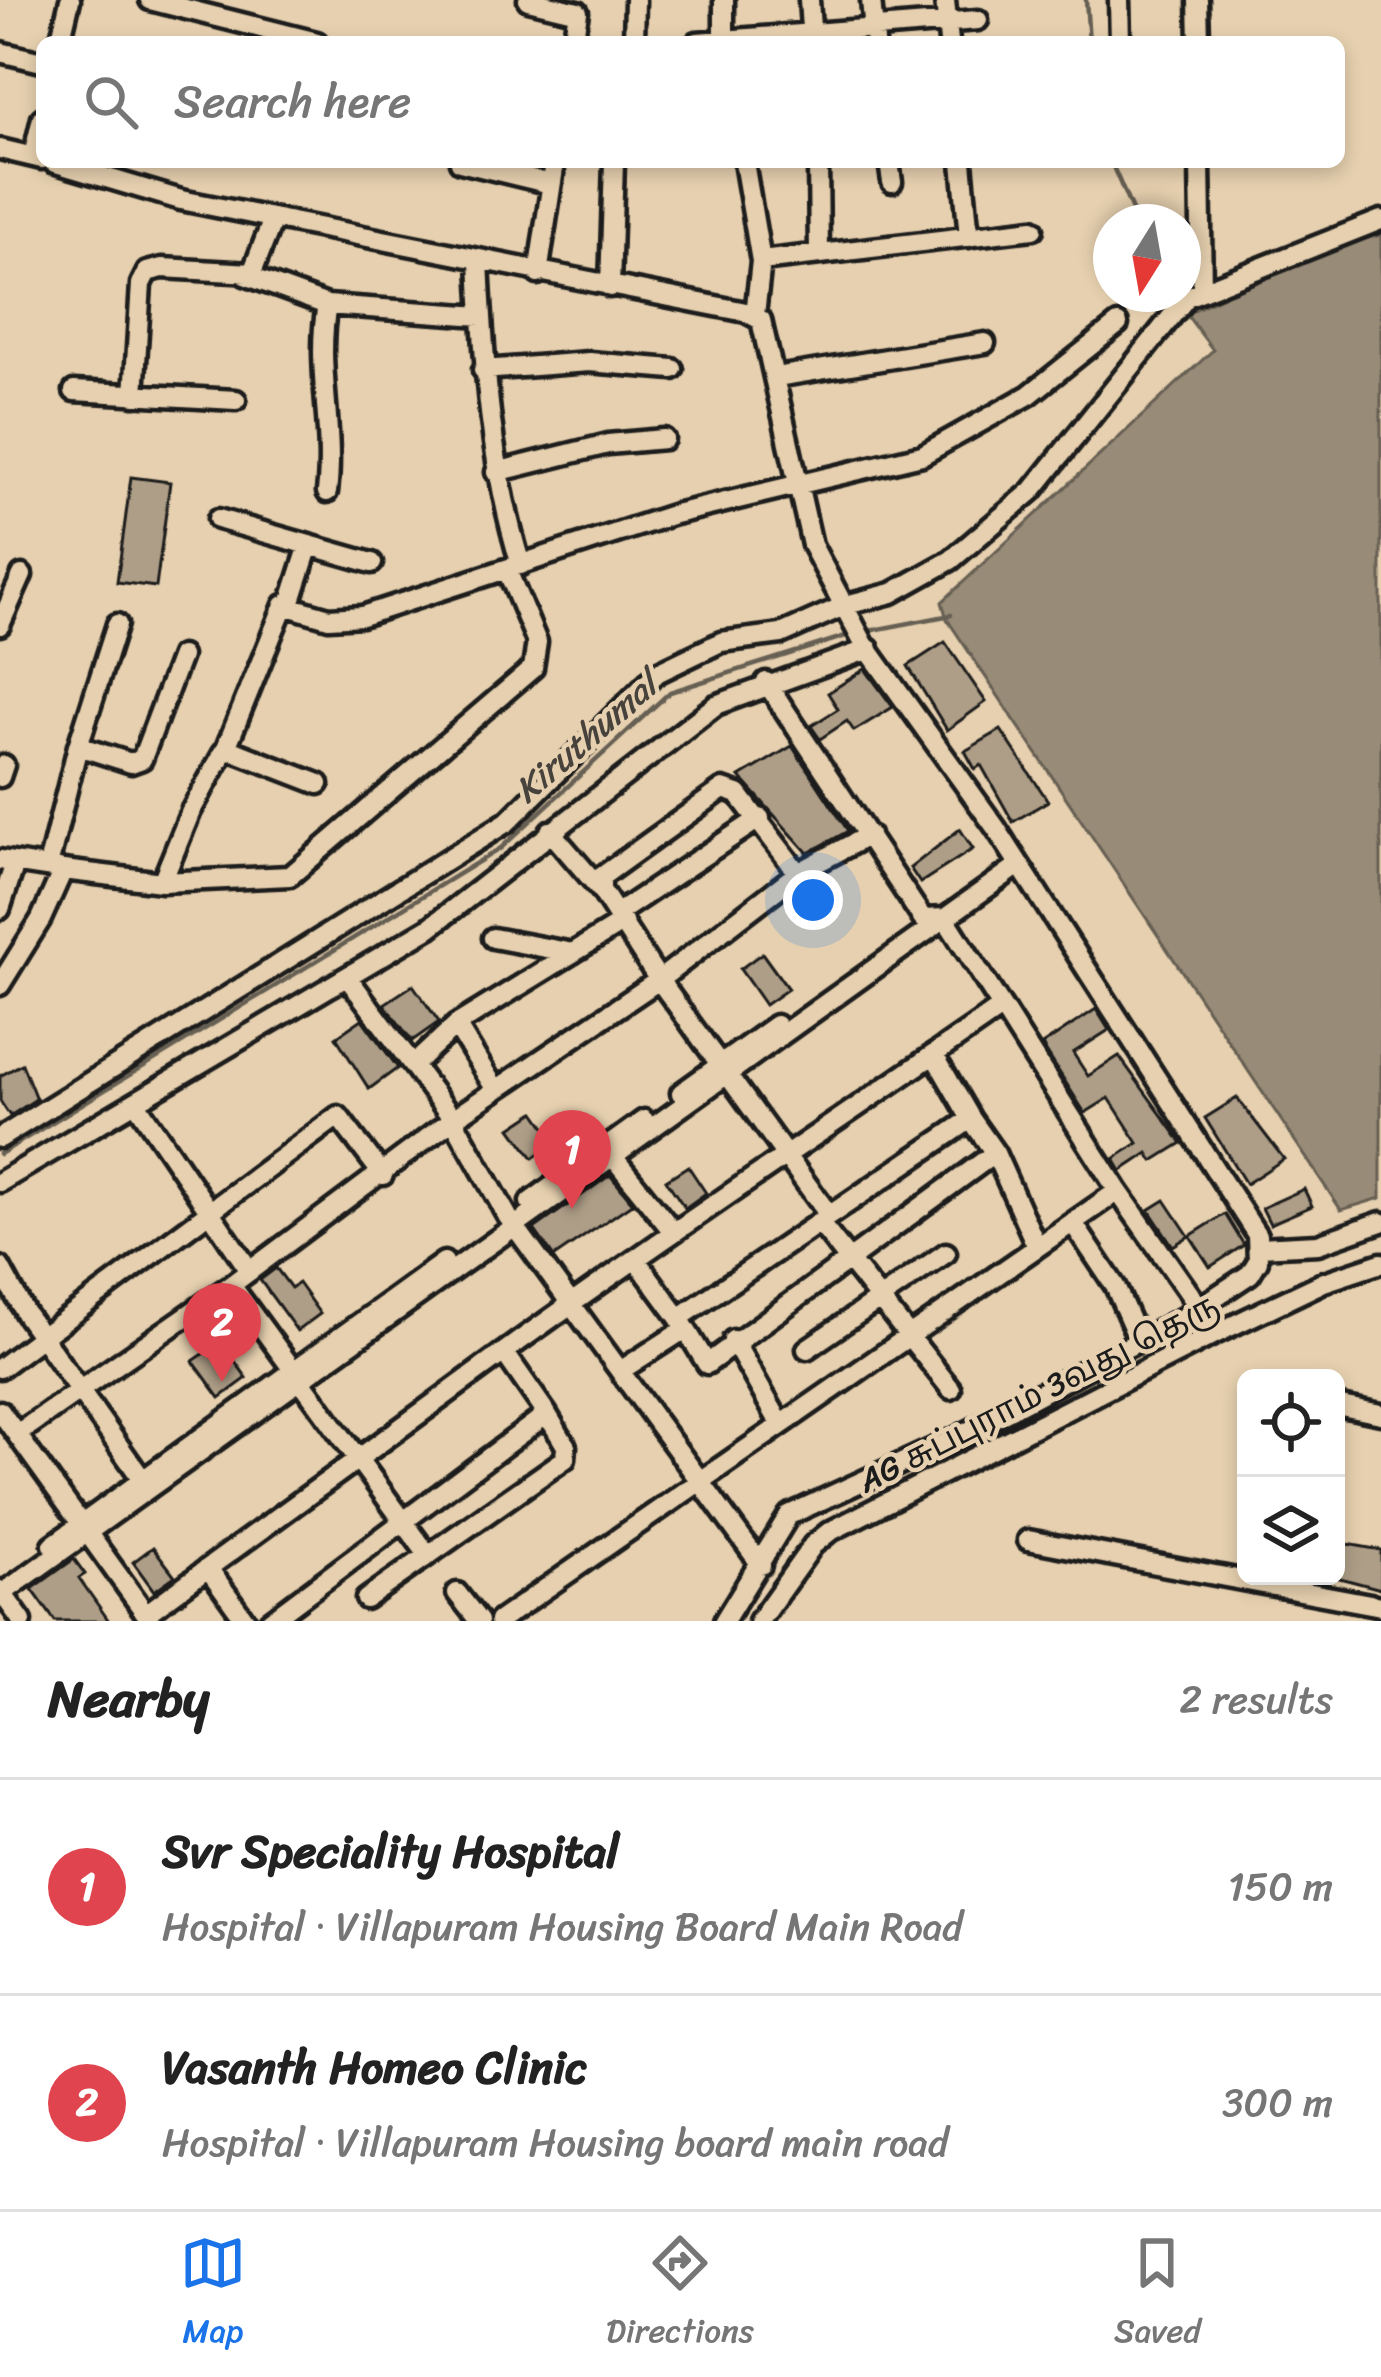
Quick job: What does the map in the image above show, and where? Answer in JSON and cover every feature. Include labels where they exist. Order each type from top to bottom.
[{"type":"street","points":[[61,36],[70,0]]},
{"type":"street","points":[[150,0],[293,36]]},
{"type":"street","points":[[528,0],[578,12],[574,36]]},
{"type":"street","points":[[634,36],[635,0]]},
{"type":"street","points":[[724,0],[724,36]]},
{"type":"street","points":[[809,0],[812,36]]},
{"type":"street","points":[[872,0],[874,36],[948,33],[978,20]]},
{"type":"street","points":[[945,0],[948,33]]},
{"type":"street","points":[[1119,0],[1120,36]]},
{"type":"street","points":[[1198,0],[1199,36]]},
{"type":"street","points":[[0,52],[36,61]]},
{"type":"street","points":[[0,148],[36,157]]},
{"type":"street","points":[[73,168],[181,200],[755,315],[765,325],[812,545],[867,647],[1016,860],[1257,1234],[1259,1247],[1250,1274],[1209,1320],[1138,1341],[1040,1410],[844,1508],[789,1515],[724,1621]]},
{"type":"street","points":[[485,168],[551,184]]},
{"type":"street","points":[[538,274],[554,168]]},
{"type":"street","points":[[610,287],[614,168]]},
{"type":"street","points":[[745,168],[760,261],[755,315]]},
{"type":"street","points":[[818,168],[819,254]]},
{"type":"street","points":[[963,168],[969,237]]},
{"type":"street","points":[[1197,204],[1200,168]]},
{"type":"street","points":[[245,275],[257,267],[273,219]]},
{"type":"street","points":[[1201,293],[1381,220]]},
{"type":"street","points":[[760,261],[1034,229]]},
{"type":"street","points":[[0,909],[7,862],[163,882],[290,876],[533,668],[537,642],[514,568],[496,472],[483,370],[479,262]]},
{"type":"street","points":[[134,394],[141,284],[147,272],[162,268],[245,275],[327,304],[482,316]]},
{"type":"street","points":[[327,304],[321,338],[331,466],[327,492]]},
{"type":"street","points":[[0,1138],[507,822],[657,673],[722,642],[781,634],[850,613],[951,560],[1033,491],[1178,312]]},
{"type":"street","points":[[163,882],[191,811],[226,748],[280,608],[290,604],[329,617],[362,616],[675,514],[736,504],[797,483],[922,455],[1029,395],[1118,324]]},
{"type":"street","points":[[776,377],[986,343]]},
{"type":"street","points":[[483,370],[589,362],[673,369]]},
{"type":"street","points":[[74,391],[236,400]]},
{"type":"street","points":[[496,472],[608,444],[664,439]]},
{"type":"street","points":[[218,520],[372,563]]},
{"type":"street","points":[[290,604],[309,545]]},
{"type":"street","points":[[0,626],[22,575]]},
{"type":"street","points":[[0,985],[20,957],[56,868],[78,746],[117,624]]},
{"type":"street","points":[[0,1182],[430,928],[716,705],[867,647]]},
{"type":"street","points":[[78,746],[131,763],[142,759],[181,656]]},
{"type":"street","points":[[766,682],[923,919]]},
{"type":"street","points":[[226,748],[320,784]]},
{"type":"street","points":[[601,890],[604,872],[716,790],[738,794],[798,872]]},
{"type":"street","points":[[413,1065],[456,1025],[573,953],[760,818]]},
{"type":"street","points":[[550,831],[601,890],[659,980],[788,1157],[845,1260],[911,1335],[951,1390]]},
{"type":"street","points":[[17,1434],[231,1285],[453,1119],[659,980],[798,872],[869,835]]},
{"type":"street","points":[[22,1621],[1,1590],[725,1069],[945,918],[1016,860]]},
{"type":"street","points":[[512,1222],[614,1157],[923,919],[1016,860]]},
{"type":"street","points":[[923,919],[945,918]]},
{"type":"street","points":[[945,918],[1118,1191],[1209,1320]]},
{"type":"street","points":[[493,938],[573,953]]},
{"type":"street","points":[[348,978],[453,1119],[512,1222],[761,1565]]},
{"type":"street","points":[[0,1411],[148,1617],[504,1352],[637,1261],[671,1229],[788,1157],[1002,1006]]},
{"type":"street","points":[[456,1025],[496,1090]]},
{"type":"street","points":[[934,1054],[995,1153],[1037,1247]]},
{"type":"street","points":[[136,1103],[250,1271]]},
{"type":"street","points":[[0,1367],[338,1116],[383,1175]]},
{"type":"street","points":[[620,1371],[824,1218],[970,1119]]},
{"type":"street","points":[[637,1261],[707,1364],[733,1340],[995,1153]]},
{"type":"street","points":[[614,1157],[671,1229]]},
{"type":"street","points":[[499,1621],[1118,1191]]},
{"type":"street","points":[[1259,1247],[1318,1244],[1381,1222]]},
{"type":"street","points":[[1073,1223],[1122,1298],[1138,1341]]},
{"type":"street","points":[[807,1349],[946,1253]]},
{"type":"street","name":"AG சுப்புராம் 3வது தெரு","points":[[759,1621],[844,1508],[962,1452],[1209,1320],[1381,1263]]},
{"type":"street","points":[[0,1267],[142,1479]]},
{"type":"street","points":[[231,1285],[428,1555]]},
{"type":"street","points":[[733,1340],[782,1425]]},
{"type":"street","points":[[366,1599],[565,1459],[566,1446],[504,1352]]},
{"type":"street","points":[[85,1529],[142,1479],[296,1377]]},
{"type":"street","points":[[1345,1407],[1381,1414]]},
{"type":"street","points":[[270,1621],[547,1414]]},
{"type":"street","points":[[1028,1540],[1381,1606]]},
{"type":"street","points":[[208,1568],[246,1621]]},
{"type":"street","points":[[457,1593],[479,1621]]},
{"type":"shaded area","points":[[1381,235],[1381,1198],[1341,1210],[947,619],[942,602],[1213,350],[1186,314],[1201,312],[1201,307],[1322,248]]},
{"type":"building","points":[[131,477],[170,482],[156,587],[117,582]]},
{"type":"building","points":[[945,642],[986,702],[947,730],[908,666]]},
{"type":"building","points":[[865,669],[893,707],[854,731],[847,721],[820,739],[811,726],[838,709],[828,693]]},
{"type":"building","points":[[1001,730],[1048,801],[1013,822],[981,765],[975,769],[965,751]]},
{"type":"building","points":[[792,746],[848,831],[808,853],[740,777]]},
{"type":"building","points":[[960,829],[973,849],[920,883],[910,868]]},
{"type":"building","points":[[762,953],[788,989],[765,1005],[740,969]]},
{"type":"building","points":[[413,985],[439,1022],[412,1041],[384,1004]]},
{"type":"building","points":[[1096,1009],[1109,1030],[1073,1053],[1088,1076],[1119,1056],[1182,1143],[1153,1161],[1148,1153],[1121,1171],[1114,1159],[1138,1143],[1109,1098],[1085,1113],[1042,1045]]},
{"type":"building","points":[[362,1019],[398,1068],[369,1089],[336,1037]]},
{"type":"building","points":[[22,1064],[36,1099],[10,1116],[0,1101],[0,1076]]},
{"type":"building","points":[[1237,1098],[1284,1159],[1246,1184],[1205,1118]]},
{"type":"building","points":[[535,1112],[556,1142],[533,1158],[511,1128]]},
{"type":"building","points":[[688,1166],[706,1193],[685,1208],[666,1180]]},
{"type":"building","points":[[610,1175],[633,1203],[554,1257],[534,1229]]},
{"type":"building","points":[[1304,1189],[1312,1206],[1270,1224],[1262,1208]]},
{"type":"building","points":[[1165,1200],[1189,1236],[1173,1246],[1149,1210]]},
{"type":"building","points":[[1225,1214],[1244,1245],[1210,1267],[1190,1236]]},
{"type":"building","points":[[276,1268],[291,1288],[298,1283],[320,1314],[297,1331],[260,1280]]},
{"type":"building","points":[[221,1342],[247,1378],[220,1398],[193,1361]]},
{"type":"building","points":[[1345,1544],[1381,1550],[1381,1589],[1345,1579]]},
{"type":"building","points":[[153,1547],[175,1576],[154,1591],[133,1562]]},
{"type":"building","points":[[74,1559],[85,1574],[79,1578],[109,1621],[55,1621],[32,1589]]},
{"type":"waterway","name":"Kiruthumal","points":[[1086,0],[1089,36]]},
{"type":"waterway","name":"Kiruthumal","points":[[1114,168],[1129,204]]},
{"type":"waterway","name":"Kiruthumal","points":[[863,632],[951,615]]},
{"type":"waterway","name":"Kiruthumal","points":[[0,1154],[501,848],[670,692],[852,634]]},
{"type":"place","name":"Svr Speciality Hospital","points":[[572,1209]]},
{"type":"place","name":"Vasanth Homeo Clinic","points":[[222,1382]]}]
